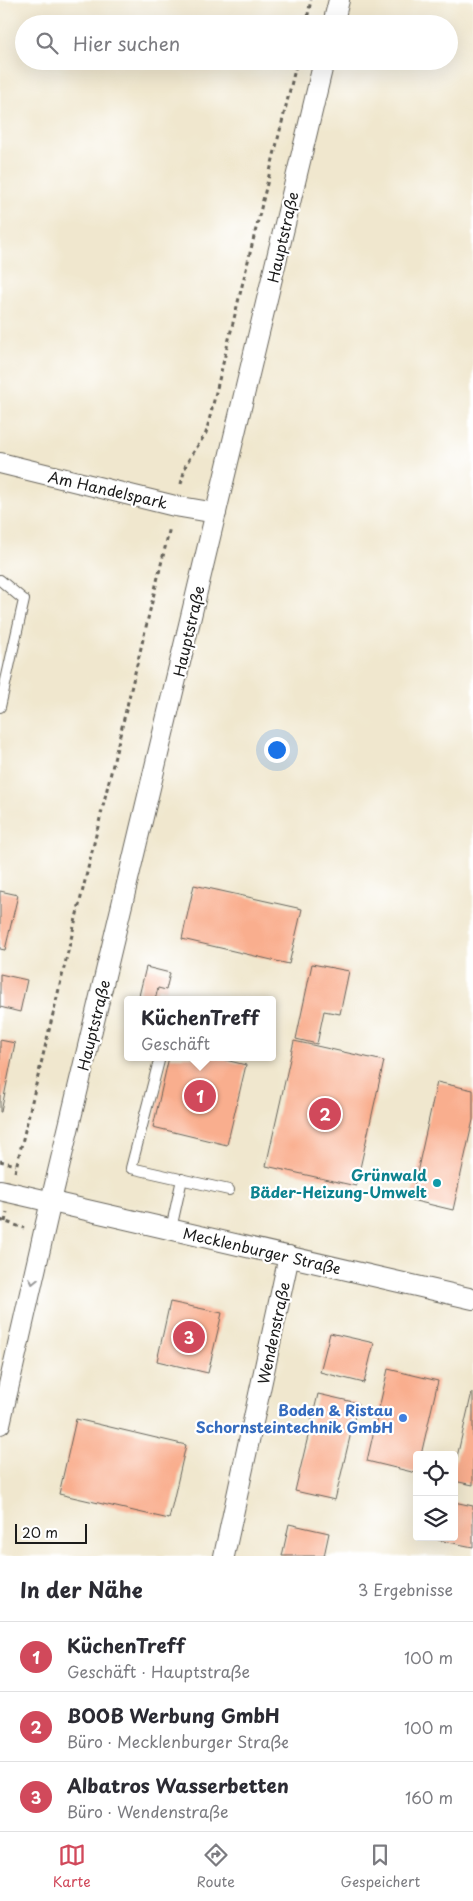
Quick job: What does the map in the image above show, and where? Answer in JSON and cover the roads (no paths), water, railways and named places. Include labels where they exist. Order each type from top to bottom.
[{"type":"street","points":[[335,15],[339,0]]},
{"type":"street","name":"Hauptstraße","points":[[0,1424],[50,1201],[322,70]]},
{"type":"street","name":"Am Handelspark","points":[[0,464],[176,506],[216,513]]},
{"type":"street","points":[[6,1192],[50,1201]]},
{"type":"street","name":"Mecklenburger Straße","points":[[50,1201],[473,1299]]},
{"type":"street","name":"Wendenstraße","points":[[224,1556],[290,1256]]},
{"type":"lane","points":[[0,580],[24,600],[0,707]]},
{"type":"lane","points":[[159,1061],[131,1168],[229,1190]]},
{"type":"lane","points":[[170,1229],[182,1179]]},
{"type":"place","name":"KüchenTreff","points":[[200,1096]]},
{"type":"place","name":"BOOB Werbung GmbH","points":[[325,1114]]},
{"type":"place","name":"Grünwald Bäder-Heizung-Umwelt","points":[[437,1183]]},
{"type":"place","name":"Albatros Wasserbetten","points":[[189,1337]]},
{"type":"place","name":"Boden & Ristau Schornsteintechnik GmbH","points":[[403,1418]]}]
